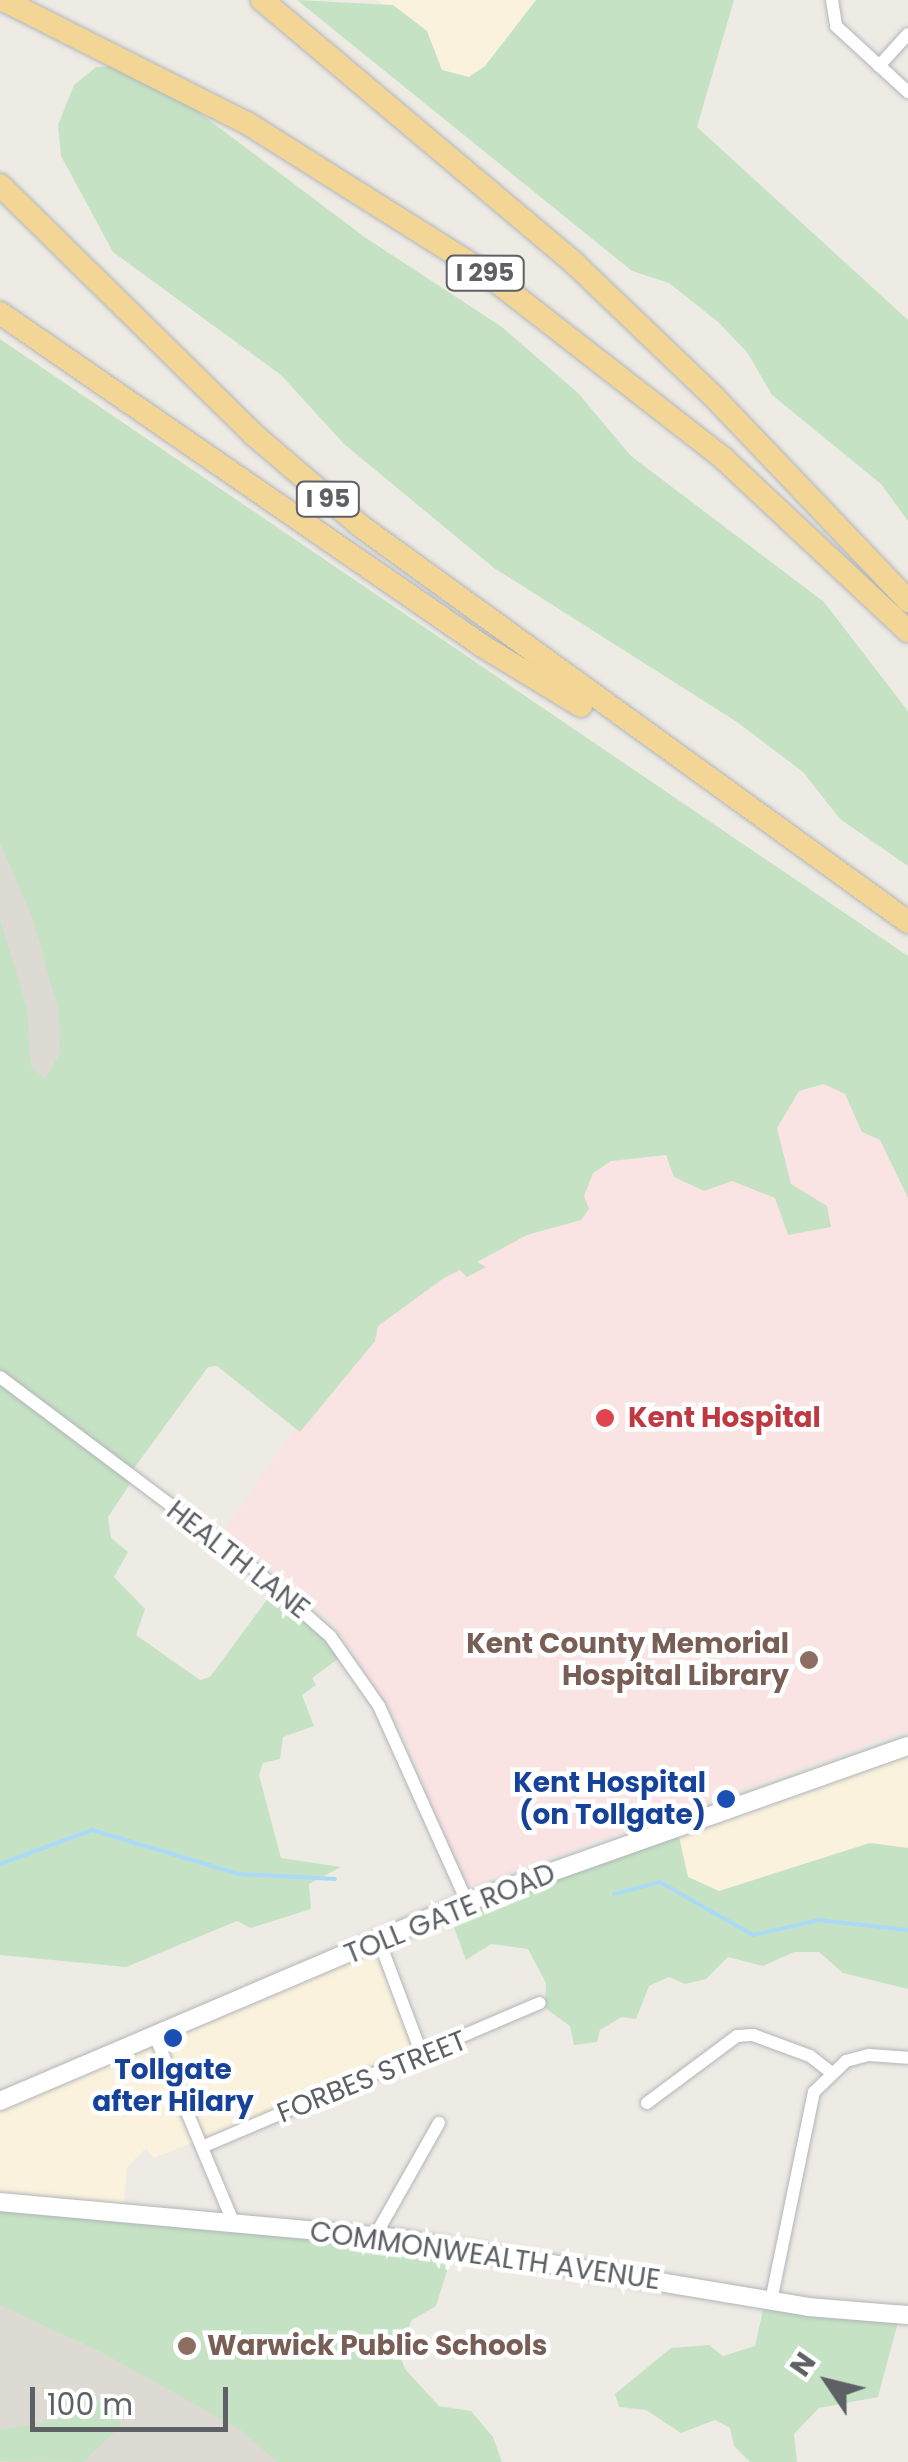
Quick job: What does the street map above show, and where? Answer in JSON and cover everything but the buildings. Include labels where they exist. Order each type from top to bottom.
[{"type":"highway","name":"I 295","points":[[3,0],[247,122],[450,248],[686,427],[908,631]]},
{"type":"highway","points":[[262,0],[587,275],[783,467],[908,601]]},
{"type":"highway","name":"I 95","points":[[0,185],[84,273],[314,487],[692,771],[908,922]]},
{"type":"highway","points":[[0,313],[481,645],[692,771]]},
{"type":"main road","name":"TOLL GATE ROAD","points":[[0,2101],[380,1943],[467,1902],[908,1746]]},
{"type":"main road","name":"COMMONWEALTH AVENUE","points":[[0,2202],[375,2236],[770,2301],[908,2315]]},
{"type":"street","points":[[832,0],[836,26],[908,92]]},
{"type":"street","points":[[879,66],[908,34]]},
{"type":"street","name":"HEALTH LANE","points":[[0,1378],[244,1560],[330,1636],[379,1706],[467,1902]]},
{"type":"street","points":[[380,1943],[422,2055]]},
{"type":"street","name":"FORBES STREET","points":[[202,2147],[540,2003]]},
{"type":"street","points":[[155,2036],[234,2224]]},
{"type":"street","points":[[647,2102],[737,2036],[810,2056],[829,2071]]},
{"type":"street","points":[[770,2301],[805,2116],[829,2071],[869,2054],[908,2058]]},
{"type":"street","points":[[375,2236],[439,2124]]},
{"type":"shaded area","points":[[376,0],[536,0],[485,66],[469,77],[442,70],[414,23]]},
{"type":"shaded area","points":[[0,789],[79,1003],[0,1308]]},
{"type":"shaded area","name":"Kent Hospital","points":[[855,1082],[908,1139],[908,1730],[461,1889],[405,1737],[333,1621],[225,1530],[379,1307],[526,1189],[789,1090]]},
{"type":"shaded area","points":[[908,1745],[908,1848],[870,1843],[719,1891],[688,1877],[678,1832]]},
{"type":"shaded area","points":[[379,1946],[427,2056],[422,2064],[207,2148],[199,2140],[154,2158],[146,2148],[127,2167],[123,2211],[0,2198],[0,2099]]},
{"type":"shaded area","points":[[0,2209],[322,2433],[370,2462],[0,2462]]},
{"type":"green space","points":[[297,0],[393,5],[427,31],[442,70],[469,77],[485,66],[536,0],[734,0],[697,127],[908,320],[908,521],[881,484],[772,395],[747,352],[718,322],[669,283],[632,271]]},
{"type":"green space","points":[[117,66],[185,102],[366,238],[502,327],[578,393],[631,456],[824,602],[908,711],[908,866],[840,819],[803,772],[737,722],[494,568],[344,444],[281,375],[113,252],[61,156],[58,125],[74,85],[96,67]]},
{"type":"green space","points":[[0,339],[908,956],[908,1198],[880,1140],[862,1132],[845,1094],[824,1084],[799,1091],[777,1128],[791,1184],[827,1206],[831,1227],[788,1235],[775,1198],[732,1181],[704,1191],[674,1177],[666,1155],[611,1161],[593,1173],[584,1196],[589,1209],[581,1220],[527,1235],[477,1262],[486,1267],[467,1277],[460,1270],[444,1278],[378,1326],[375,1341],[300,1432],[217,1366],[208,1367],[132,1471],[134,1478],[108,1517],[111,1538],[128,1552],[114,1577],[145,1609],[136,1635],[200,1680],[210,1677],[277,1586],[342,1656],[312,1678],[316,1685],[302,1695],[314,1726],[283,1737],[280,1759],[263,1763],[259,1775],[281,1858],[341,1867],[309,1884],[311,1909],[251,1928],[237,1921],[126,1967],[0,1955],[0,919],[27,1007],[31,1066],[45,1079],[60,1053],[58,1010],[33,920],[0,842]]},
{"type":"green space","points":[[678,1832],[688,1877],[719,1891],[870,1843],[908,1848],[908,1989],[843,1973],[819,1952],[794,1952],[763,1966],[728,1957],[706,1979],[685,1984],[669,1977],[649,1986],[636,2019],[622,2017],[600,2030],[597,2042],[574,2045],[570,2026],[545,2008],[546,1983],[528,1949],[491,1944],[466,1960],[450,1917]]},
{"type":"green space","name":"Warwick Public Schools","points":[[0,2198],[227,2221],[452,2255],[436,2306],[412,2320],[398,2350],[405,2369],[439,2406],[471,2411],[493,2437],[502,2462],[278,2462],[239,2429],[99,2351],[0,2305]]},
{"type":"green space","points":[[765,2301],[898,2322],[878,2397],[819,2408],[794,2434],[797,2462],[750,2462],[734,2446],[730,2428],[715,2420],[681,2433],[646,2410],[619,2407],[615,2394],[671,2348],[709,2345],[723,2356],[755,2346]]},
{"type":"green space","points":[[100,2401],[119,2414],[120,2427],[83,2462],[0,2461],[0,2430],[55,2420]]},
{"type":"waterway","points":[[0,1864],[92,1830],[239,1874],[335,1879]]},
{"type":"waterway","points":[[614,1894],[660,1882],[753,1935],[819,1920],[908,1930]]},
{"type":"place","name":"Kent Hospital","points":[[605,1418]]},
{"type":"place","name":"Kent County Memorial Hospital Library","points":[[809,1660]]},
{"type":"place","name":"Kent Hospital (on Tollgate)","points":[[726,1799]]},
{"type":"place","name":"Tollgate after Hilary","points":[[173,2038]]},
{"type":"place","name":"Warwick Public Schools","points":[[187,2346]]}]
